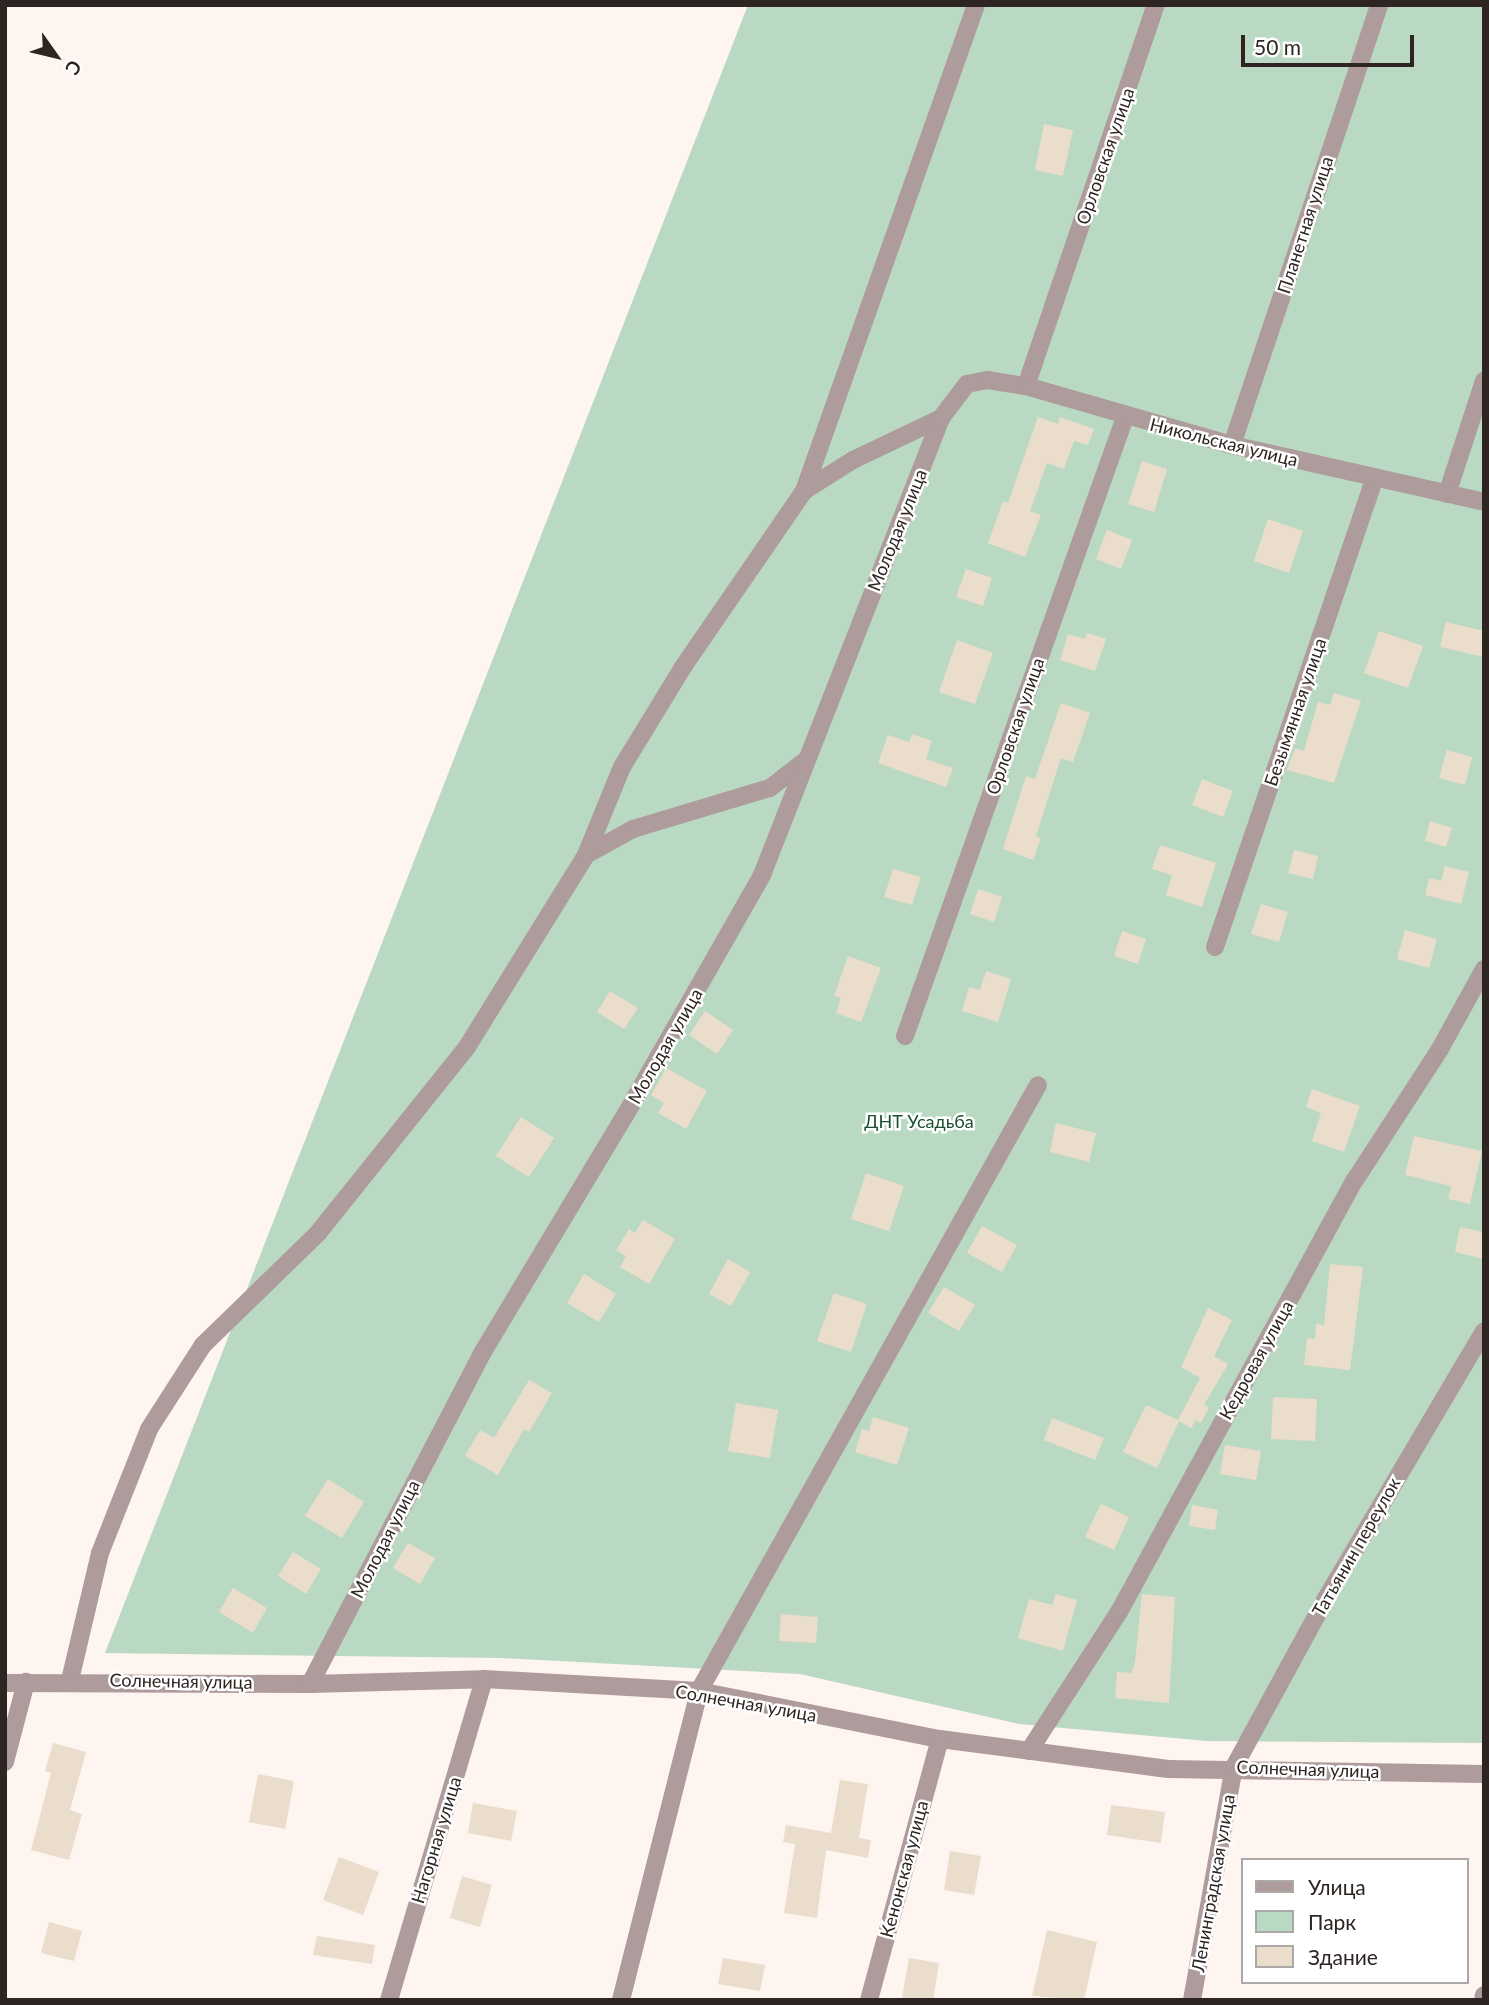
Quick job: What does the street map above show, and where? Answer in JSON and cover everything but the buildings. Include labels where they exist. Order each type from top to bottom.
[{"type":"street","points":[[70,1679],[100,1553],[149,1429],[202,1345],[318,1233],[467,1046],[586,855],[622,766],[682,667],[804,492],[976,5]]},
{"type":"street","name":"Орловская улица","points":[[1026,386],[1156,5]]},
{"type":"street","name":"Планетная улица","points":[[1232,445],[1379,5]]},
{"type":"street","name":"Никольская улица","points":[[967,384],[987,380],[1026,386],[1125,417],[1232,445],[1484,502]]},
{"type":"street","points":[[1447,494],[1484,381]]},
{"type":"street","name":"Молодая улица","points":[[310,1684],[481,1355],[631,1105],[762,875],[941,418],[967,384]]},
{"type":"street","name":"Орловская улица","points":[[905,1036],[1125,417]]},
{"type":"street","points":[[804,492],[853,460],[941,418]]},
{"type":"street","name":"Безымянная улица","points":[[1215,947],[1375,477]]},
{"type":"street","points":[[586,855],[633,829],[685,810],[737,801],[770,788],[806,760]]},
{"type":"street","name":"Кедровая улица","points":[[1029,1751],[1119,1612],[1355,1180],[1440,1049],[1484,970]]},
{"type":"street","points":[[621,2000],[699,1691],[1038,1085]]},
{"type":"street","name":"Татьянин переулок","points":[[1234,1767],[1325,1600],[1484,1331]]},
{"type":"street","name":"Солнечная улица","points":[[5,1682],[70,1679],[310,1684],[484,1679],[699,1691],[940,1739],[1168,1769],[1234,1767],[1484,1774]]},
{"type":"street","name":"Нагорная улица","points":[[388,2000],[484,1679]]},
{"type":"street","points":[[5,1762],[26,1682]]},
{"type":"street","name":"Кенонская улица","points":[[869,2000],[940,1739]]},
{"type":"street","name":"Ленинградская улица","points":[[1192,2000],[1234,1767]]},
{"type":"green space","name":"ДНТ Усадьба","points":[[748,5],[1484,5],[1484,1743],[1207,1741],[1019,1724],[800,1674],[502,1658],[105,1653]]}]
